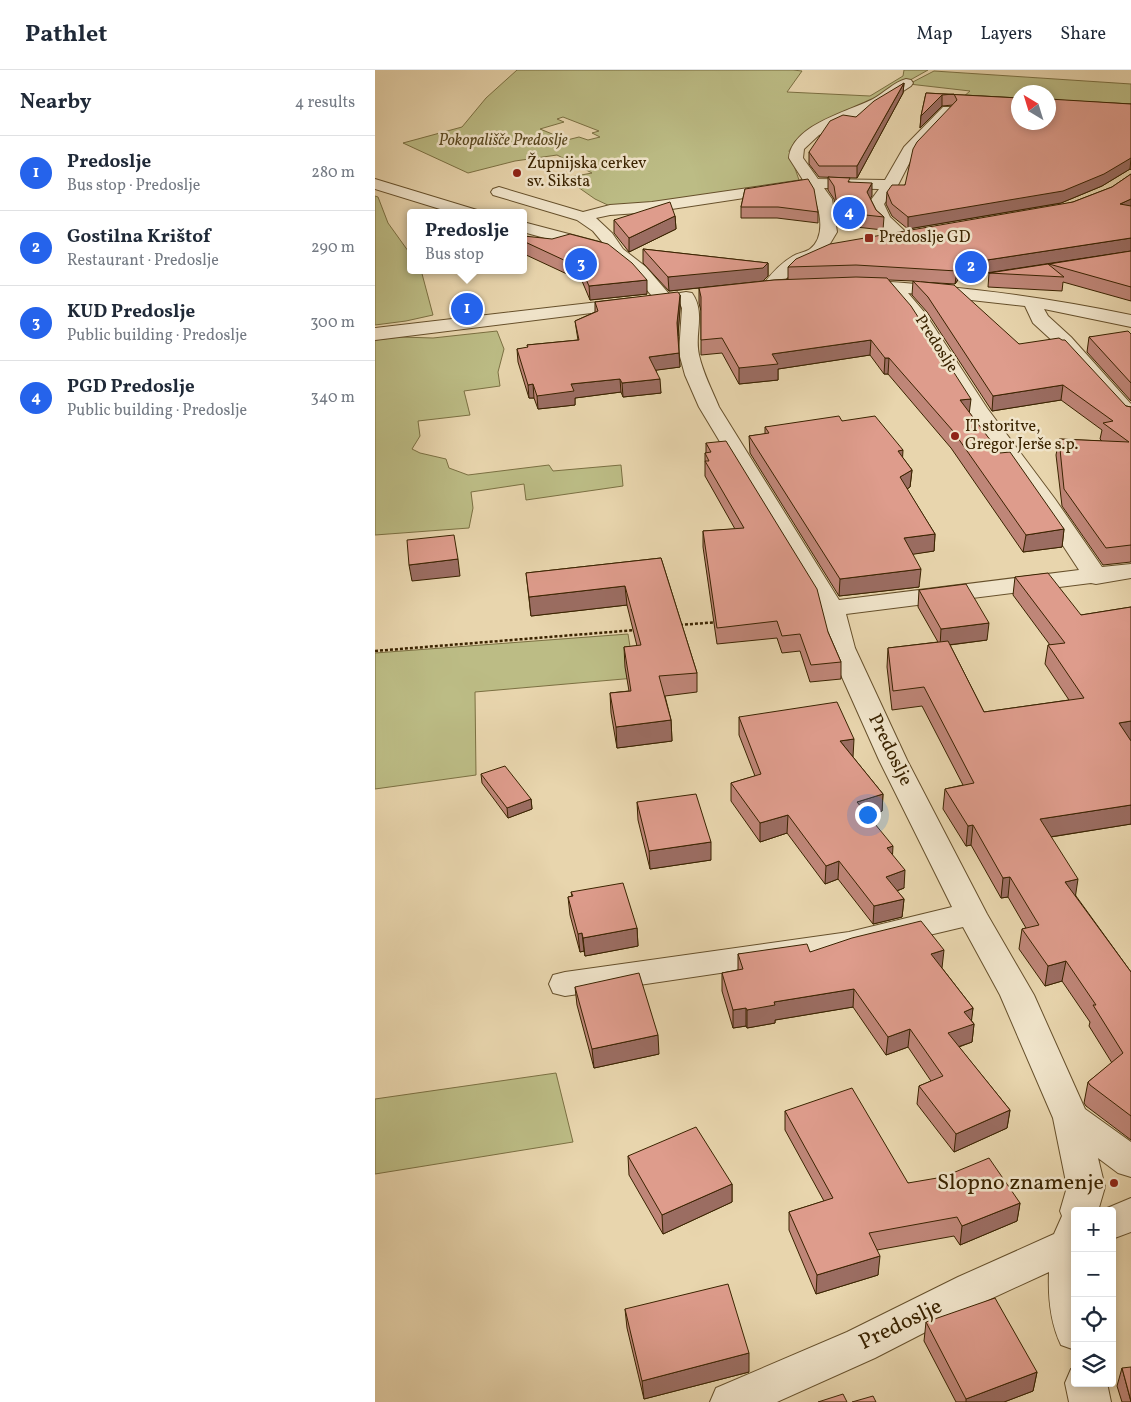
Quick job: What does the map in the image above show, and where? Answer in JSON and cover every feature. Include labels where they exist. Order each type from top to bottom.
[{"type":"street","points":[[817,252],[829,232],[824,199],[795,158],[794,153],[797,145],[810,134],[877,102],[906,83]]},
{"type":"street","points":[[903,237],[883,219],[876,204],[890,185],[909,150],[948,110]]},
{"type":"street","points":[[375,184],[458,209]]},
{"type":"street","points":[[583,217],[610,210],[652,207],[812,184],[890,185]]},
{"type":"street","points":[[499,192],[583,217],[599,226],[611,241],[616,252]]},
{"type":"street","points":[[527,228],[616,252],[640,272],[685,297]]},
{"type":"street","points":[[885,241],[921,234]]},
{"type":"street","points":[[769,289],[774,279],[786,268],[817,252],[842,248]]},
{"type":"street","points":[[940,289],[987,280]]},
{"type":"street","name":"Predoslje","points":[[844,285],[940,289],[1131,321]]},
{"type":"street","name":"Predoslje","points":[[893,286],[919,317],[978,410],[1047,504],[1096,577]]},
{"type":"street","points":[[751,291],[793,288]]},
{"type":"street","points":[[375,334],[685,297]]},
{"type":"street","name":"Predoslje","points":[[685,297],[691,308],[689,353],[695,375],[709,407],[832,608],[842,648],[893,760],[971,914],[1017,995],[1071,1118],[1085,1187],[1080,1207]]},
{"type":"street","points":[[1034,306],[1114,335]]},
{"type":"street","points":[[1034,306],[1040,319],[1064,341],[1131,416]]},
{"type":"street","points":[[832,608],[1096,577],[1131,571]]},
{"type":"street","points":[[565,984],[849,942],[971,914]]},
{"type":"street","points":[[1071,1118],[1131,1162]]},
{"type":"street","points":[[1116,1221],[1131,1214]]},
{"type":"street","name":"Predoslje","points":[[731,1402],[861,1345],[972,1289],[1071,1233]]},
{"type":"street","name":"Predoslje","points":[[1071,1315],[1068,1302],[1073,1252]]},
{"type":"street","points":[[1087,1387],[1090,1402]]},
{"type":"path","points":[[675,626],[723,621]]},
{"type":"path","points":[[375,651],[639,629]]},
{"type":"green space","name":"Pokopališče Predoslje","points":[[517,70],[793,70],[802,71],[787,92],[870,96],[903,76],[904,70],[928,70],[880,97],[803,134],[795,141],[789,151],[799,180],[796,182],[690,199],[612,207],[595,199],[565,178],[592,173],[557,155],[515,161],[468,173],[403,143],[462,127],[486,98]],"holes":[[[563,117],[599,131],[592,133],[600,137],[588,140],[579,137],[567,140],[540,129],[564,122],[557,119]]]},
{"type":"green space","points":[[934,71],[1131,84],[1131,115],[1056,110],[1056,85],[1011,85],[1011,108],[955,104],[970,91],[909,84]]},
{"type":"green space","points":[[375,196],[378,197],[388,223],[407,249],[407,274],[422,274],[433,315],[375,325]]},
{"type":"green space","points":[[497,331],[504,349],[498,372],[500,386],[464,391],[470,415],[418,421],[420,436],[412,449],[420,453],[446,459],[449,468],[468,475],[549,465],[553,471],[621,465],[623,486],[526,500],[524,484],[471,492],[473,508],[469,528],[375,535],[375,340],[400,337],[433,338]]},
{"type":"green space","points":[[628,634],[635,678],[475,692],[476,775],[375,789],[375,653]]},
{"type":"green space","points":[[556,1073],[573,1142],[375,1174],[375,1099]]},
{"type":"building","points":[[904,83],[857,166],[819,166],[809,152],[830,121],[843,115],[856,117],[874,101]]},
{"type":"building","points":[[926,93],[950,94],[942,95],[921,116]]},
{"type":"building","points":[[954,95],[1011,98],[1011,130],[1056,130],[1056,99],[1131,104],[1131,158],[1104,174],[1063,191],[908,217],[892,204],[887,192],[892,185],[905,185],[913,149],[917,142],[957,100]]},
{"type":"building","points":[[1131,174],[1131,199],[1120,204],[1131,206],[1131,238],[961,264],[957,271],[856,265],[788,267],[796,259],[830,244],[1073,202],[1112,187]]},
{"type":"building","points":[[828,177],[850,178],[848,182],[872,183],[867,192],[876,210],[884,217],[838,212],[834,186]]},
{"type":"building","points":[[808,179],[814,189],[818,212],[778,207],[741,207],[745,189]]},
{"type":"building","points":[[670,202],[675,216],[629,238],[614,220]]},
{"type":"building","points":[[570,234],[608,244],[632,263],[647,280],[589,286],[581,268],[527,243],[527,236],[552,239]]},
{"type":"building","points":[[643,249],[768,263],[763,268],[668,277]]},
{"type":"building","points":[[1131,251],[1131,287],[1049,264]]},
{"type":"building","points":[[1048,264],[1064,277],[989,273]]},
{"type":"building","points":[[856,277],[887,278],[911,306],[971,399],[960,400],[1000,453],[1010,452],[1064,529],[1026,535],[953,431],[889,358],[885,358],[871,340],[772,354],[778,364],[739,368],[722,338],[701,340],[701,297],[699,288],[774,280]]},
{"type":"building","points":[[913,281],[954,285],[1019,344],[1059,338],[1065,340],[1126,406],[1131,407],[1131,545],[1106,548],[1064,489],[1059,439],[1129,442],[1103,423],[1113,421],[1063,385],[993,396],[928,297]]},
{"type":"building","points":[[678,292],[680,295],[677,323],[679,353],[649,357],[660,379],[622,383],[620,379],[571,384],[574,391],[537,396],[533,384],[528,385],[517,349],[528,347],[527,345],[579,340],[575,321],[598,311],[595,302]]},
{"type":"building","points":[[1128,331],[1131,334],[1131,383],[1089,337]]},
{"type":"building","points":[[839,416],[842,421],[875,416],[903,450],[898,451],[912,470],[900,477],[935,534],[904,538],[921,569],[840,579],[749,436],[769,433],[765,427]]},
{"type":"building","points":[[726,441],[817,589],[828,632],[841,662],[811,665],[800,634],[782,636],[777,621],[717,628],[703,531],[744,528],[705,461],[709,461],[705,453],[711,452],[706,443]]},
{"type":"building","points":[[454,535],[458,559],[409,565],[407,540]]},
{"type":"building","points":[[661,558],[697,673],[659,676],[671,720],[616,727],[610,693],[631,691],[624,647],[641,645],[625,586],[529,597],[526,573]]},
{"type":"building","points":[[1048,573],[1081,615],[1131,607],[1131,721],[1119,723],[1131,741],[1131,805],[1040,819],[1078,879],[1065,882],[1131,972],[1131,1116],[1088,1082],[1123,1053],[1093,1005],[1096,1005],[1066,961],[1048,966],[1022,929],[1039,925],[1010,877],[1003,878],[973,825],[968,826],[945,789],[974,783],[924,687],[893,691],[888,648],[948,641],[984,712],[1084,698],[1048,645],[1065,643],[1015,577]]},
{"type":"building","points":[[966,584],[989,623],[941,629],[919,590]]},
{"type":"building","points":[[837,702],[854,739],[840,741],[883,794],[857,802],[893,846],[887,848],[905,870],[886,877],[904,899],[874,906],[839,861],[826,866],[788,815],[760,823],[731,783],[761,774],[739,717]]},
{"type":"building","points":[[505,766],[531,799],[507,808],[481,774]]},
{"type":"building","points":[[696,794],[711,842],[649,851],[637,802]]},
{"type":"building","points":[[623,883],[637,928],[583,938],[582,933],[578,934],[568,897],[573,896],[571,892]]},
{"type":"building","points":[[921,921],[944,950],[931,954],[973,1008],[964,1012],[974,1024],[948,1033],[1010,1110],[956,1134],[919,1086],[943,1076],[910,1029],[888,1037],[854,989],[774,1002],[775,1005],[747,1010],[746,1008],[733,1010],[722,973],[743,969],[738,954],[807,944],[810,952],[852,938]]},
{"type":"building","points":[[639,973],[658,1035],[592,1049],[575,987]]},
{"type":"building","points":[[852,1088],[908,1183],[943,1177],[989,1158],[1020,1203],[962,1226],[957,1217],[869,1233],[880,1256],[817,1275],[789,1212],[833,1198],[785,1111]]},
{"type":"building","points":[[696,1127],[732,1184],[662,1215],[628,1156]]},
{"type":"building","points":[[728,1284],[749,1353],[642,1381],[625,1309]]},
{"type":"building","points":[[995,1298],[1037,1372],[966,1399],[926,1322]]},
{"type":"building","points":[[1131,1367],[1131,1401],[1122,1368]]},
{"type":"building","points":[[843,1394],[847,1402],[818,1402]]},
{"type":"building","points":[[873,1396],[876,1402],[852,1402]]},
{"type":"place","name":"Župnijska cerkev sv. Siksta","points":[[517,173]]},
{"type":"place","name":"PGD Predoslje","points":[[849,213]]},
{"type":"place","name":"Predoslje GD","points":[[869,238]]},
{"type":"place","name":"KUD Predoslje","points":[[581,264]]},
{"type":"place","name":"Gostilna Krištof","points":[[971,267]]},
{"type":"place","name":"Predoslje","points":[[467,309]]},
{"type":"place","name":"IT storitve, Gregor Jerše s.p.","points":[[955,436]]},
{"type":"place","name":"Slopno znamenje","points":[[1114,1183]]}]
